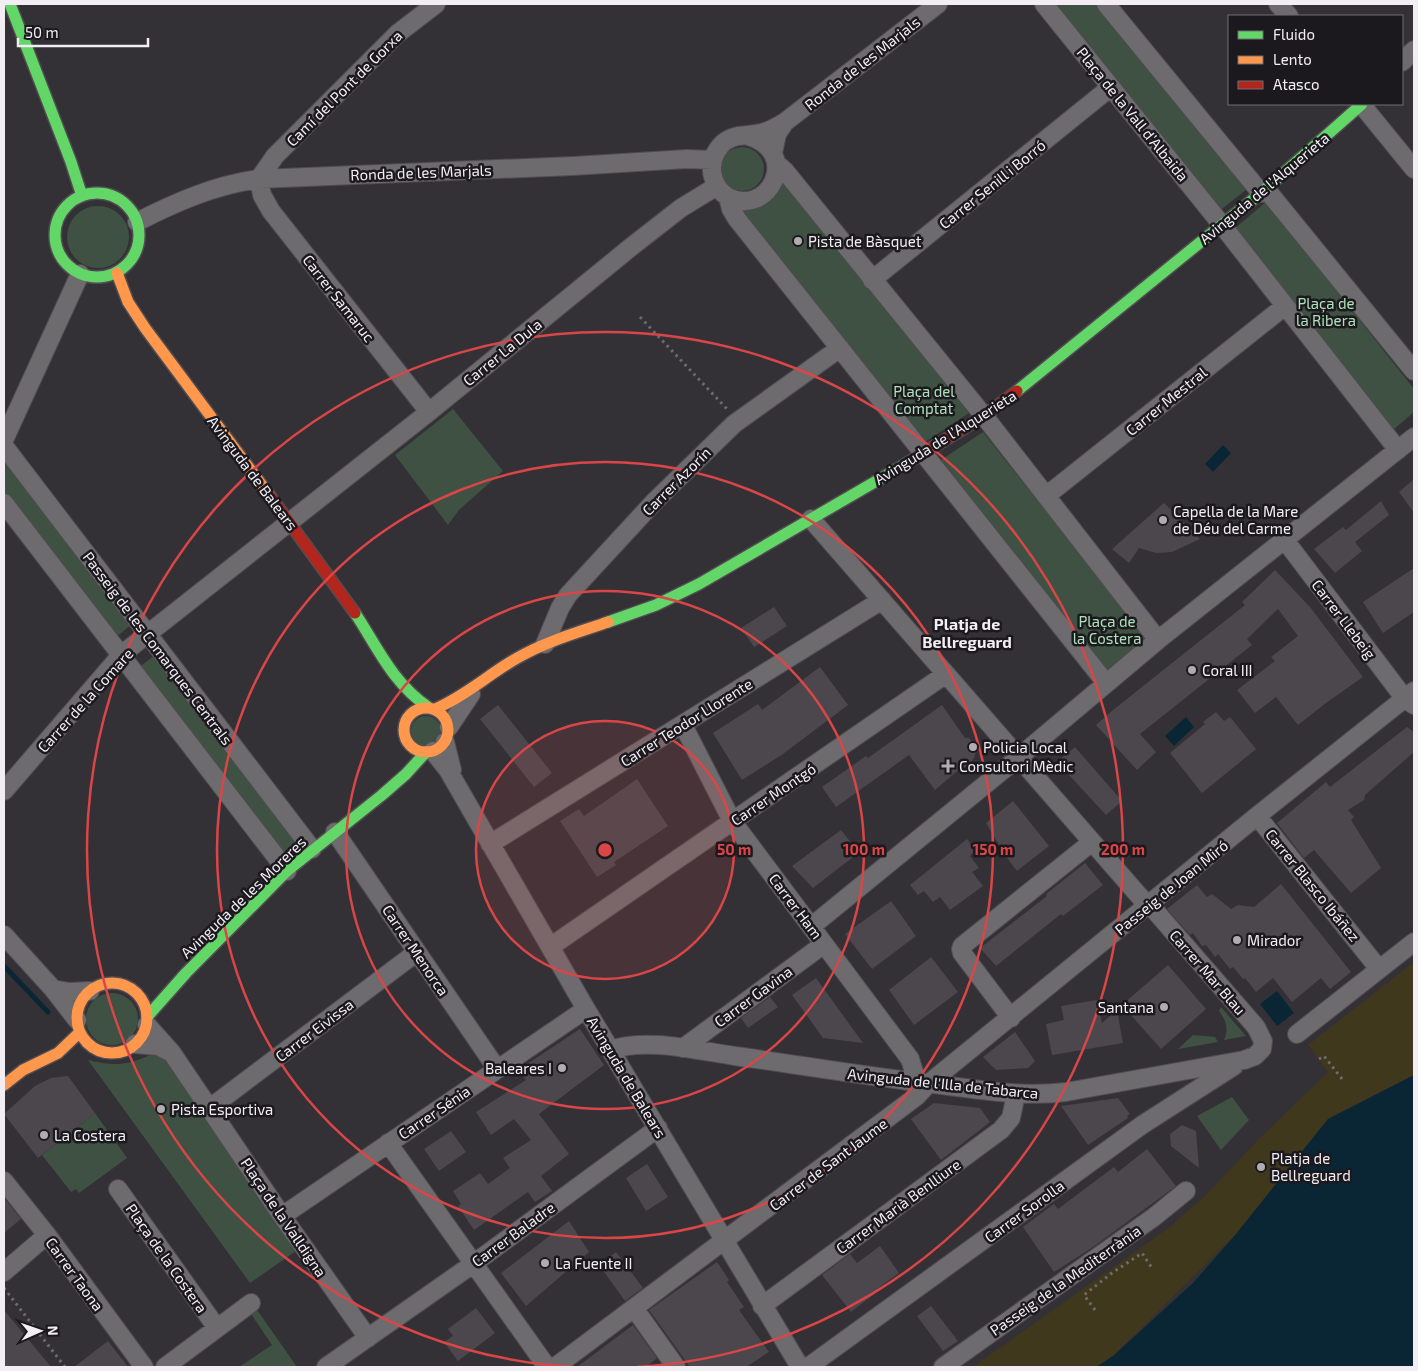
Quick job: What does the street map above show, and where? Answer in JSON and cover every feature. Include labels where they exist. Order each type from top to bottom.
[{"type":"street","points":[[10,4],[71,162],[82,196]]},
{"type":"street","name":"Camí del Pont de Gorxa","points":[[259,179],[275,156],[397,34],[436,4]]},
{"type":"street","name":"Ronda de les Marjals","points":[[748,136],[774,129],[785,122],[938,4]]},
{"type":"street","name":"Plaça de la Vall d’Albaida","points":[[1044,4],[1222,225]]},
{"type":"street","points":[[1106,4],[1414,371]]},
{"type":"street","points":[[1278,4],[1287,15]]},
{"type":"street","points":[[1403,61],[1414,50]]},
{"type":"street","name":"Carrer Senill i Borró","points":[[872,280],[1111,88]]},
{"type":"street","name":"Avinguda de l’Alquerieta","points":[[432,708],[460,698],[476,688],[500,668],[545,644],[635,613],[672,597],[811,519],[984,416],[1009,398],[1222,225],[1360,105]]},
{"type":"street","points":[[1362,105],[1414,169]]},
{"type":"street","points":[[722,191],[742,201],[765,193],[773,184],[776,174],[774,158],[778,134],[785,122]]},
{"type":"street","points":[[1106,683],[922,454],[734,215],[711,170],[712,160],[717,150],[727,140],[738,136],[748,136],[759,139],[766,144],[774,158],[984,416],[1158,640]]},
{"type":"street","name":"Ronda de les Marjals","points":[[137,222],[180,200],[228,185],[259,179],[573,166],[687,159],[712,160]]},
{"type":"street","name":"Carrer Samaruc","points":[[259,179],[262,195],[271,211],[429,412]]},
{"type":"street","name":"Carrer La Dula","points":[[290,521],[429,412],[681,208],[722,191]]},
{"type":"street","points":[[100,193],[118,198],[128,206],[137,222],[140,239],[138,250],[124,269],[117,273],[101,278],[88,277],[80,274],[65,263],[58,251],[55,238],[56,225],[61,212],[70,202],[82,196],[100,193]]},
{"type":"street","points":[[1222,225],[1398,450]]},
{"type":"street","name":"Avinguda de Balears","points":[[117,273],[123,292],[134,312],[203,408],[290,521],[358,616],[391,672]]},
{"type":"street","points":[[4,440],[80,274]]},
{"type":"street","name":"Carrer Mestral","points":[[1046,496],[1285,306]]},
{"type":"street","name":"Carrer Azorín","points":[[545,644],[553,621],[568,595],[653,503],[738,421],[840,348]]},
{"type":"street","points":[[812,926],[1019,758],[1158,640],[1414,437]]},
{"type":"street","name":"Passeig de les Comarques Centrals","points":[[4,446],[312,849]]},
{"type":"street","points":[[4,503],[287,871]]},
{"type":"street","name":"Carrer Mar Blau","points":[[811,519],[1256,1027],[1263,1041]]},
{"type":"street","name":"Carrer de la Comare","points":[[4,792],[121,655],[290,521]]},
{"type":"street","name":"Carrer Llebeig","points":[[1284,539],[1411,699]]},
{"type":"street","name":"Carrer Teodor Llorente","points":[[490,844],[882,600]]},
{"type":"street","points":[[390,787],[405,753],[405,722],[402,704],[391,672]]},
{"type":"street","points":[[391,672],[410,694],[442,713],[447,720],[438,743]]},
{"type":"street","name":"Carrer Montgó","points":[[550,946],[946,674]]},
{"type":"street","points":[[405,753],[419,751],[438,743],[476,688]]},
{"type":"street","name":"Passeig de Joan Miró","points":[[922,1083],[1010,1018],[1257,816],[1411,699]]},
{"type":"street","points":[[405,722],[414,711],[420,708],[432,708]]},
{"type":"street","name":"Carrer Ham","points":[[683,725],[732,821],[910,1059],[922,1083]]},
{"type":"street","name":"Avinguda de Balears","points":[[438,743],[456,785],[490,844],[762,1306],[800,1367]]},
{"type":"street","name":"Avinguda de les Moreres","points":[[147,1021],[186,972],[287,871],[312,849],[382,795],[438,743]]},
{"type":"street","name":"Carrer Blasco Ibáñez","points":[[1257,816],[1379,969]]},
{"type":"street","name":"Carrer Menorca","points":[[335,832],[497,1069]]},
{"type":"street","points":[[1010,1018],[962,953],[962,946],[1092,842]]},
{"type":"street","points":[[4,936],[52,989],[79,1026],[87,1042],[96,1049],[108,1053],[120,1052],[135,1044],[140,1040],[147,1021],[145,1006],[140,996],[132,989],[121,984],[110,983],[100,985],[82,999],[78,1009],[79,1026],[68,1046],[23,1070],[4,1085]]},
{"type":"street","points":[[1297,1034],[1414,942]]},
{"type":"street","name":"Carrer Gavina","points":[[683,1048],[824,944]]},
{"type":"street","name":"Carrer Eivissa","points":[[210,1108],[417,952]]},
{"type":"street","name":"Avinguda de les Moreres","points":[[140,996],[155,990],[186,972]]},
{"type":"street","points":[[52,989],[69,992],[90,991]]},
{"type":"street","name":"Carrer Sénia","points":[[282,1216],[586,1009]]},
{"type":"street","name":"Plaça de la Valldigna","points":[[147,1021],[172,1053],[282,1216],[368,1338]]},
{"type":"street","name":"Avinguda de l'Illa de Tabarca","points":[[611,1050],[620,1046],[638,1044],[683,1048],[922,1083],[1016,1094],[1050,1094],[1244,1060],[1260,1052],[1263,1041]]},
{"type":"street","points":[[135,1044],[158,1046],[172,1053]]},
{"type":"street","points":[[58,1053],[96,1049]]},
{"type":"street","name":"Carrer Sorolla","points":[[808,1367],[1142,1125],[1244,1060]]},
{"type":"street","name":"Carrer de Sant Jaume","points":[[555,1367],[917,1096],[922,1083]]},
{"type":"street","name":"Carrer Marià Benlliure","points":[[762,1306],[1001,1130],[1012,1118],[1016,1094]]},
{"type":"street","name":"Carrer Baladre","points":[[368,1338],[473,1264],[658,1128]]},
{"type":"street","points":[[388,1143],[547,1367]]},
{"type":"street","name":"Carrer Taona","points":[[4,1182],[47,1235],[144,1367]]},
{"type":"street","name":"Plaça de la Costera","points":[[118,1189],[216,1328]]},
{"type":"street","name":"Passeig de la Mediterrània","points":[[943,1367],[1154,1217],[1186,1191]]},
{"type":"street","points":[[4,1272],[47,1235]]},
{"type":"street","points":[[165,1367],[251,1303]]},
{"type":"street","points":[[634,1308],[672,1366]]},
{"type":"street","points":[[326,1367],[368,1338]]},
{"type":"path","points":[[640,317],[738,421]]},
{"type":"path","points":[[1319,1059],[1324,1056],[1342,1079]]},
{"type":"path","points":[[1095,1310],[1084,1295],[1112,1274],[1142,1253],[1152,1268]]},
{"type":"path","points":[[4,1287],[65,1367]]},
{"type":"green space","points":[[1050,4],[1097,4],[1247,189],[1218,212]]},
{"type":"green space","points":[[742,147],[754,151],[760,157],[764,169],[760,181],[754,187],[742,191],[730,187],[724,181],[720,169],[724,157],[730,151]]},
{"type":"green space","name":"Plaça del Comptat","points":[[781,178],[969,413],[925,442],[738,208]]},
{"type":"green space","name":"Plaça de la Ribera","points":[[1266,202],[1414,389],[1414,412],[1393,430],[1234,229]]},
{"type":"green space","points":[[98,206],[110,209],[120,215],[126,225],[129,237],[126,249],[120,259],[110,265],[98,268],[86,265],[76,259],[70,249],[67,237],[70,225],[76,215],[86,209]]},
{"type":"green space","points":[[453,409],[503,471],[459,510],[448,525],[395,455]]},
{"type":"green space","name":"Plaça de la Costera","points":[[983,432],[1146,638],[1107,671],[941,460]]},
{"type":"green space","points":[[5,459],[132,624],[115,638],[4,495]]},
{"type":"green space","points":[[155,655],[301,843],[283,858],[138,668]]},
{"type":"green space","points":[[426,716],[432,717],[440,725],[440,737],[432,745],[426,746],[420,745],[412,737],[411,731],[412,725],[420,717]]},
{"type":"green space","points":[[112,993],[122,995],[130,1001],[136,1009],[138,1019],[136,1029],[130,1037],[122,1043],[112,1045],[102,1043],[94,1037],[88,1029],[86,1019],[88,1009],[94,1001],[102,995]]},
{"type":"green space","points":[[1221,1007],[1246,1036],[1224,1040],[1226,1028],[1225,1021],[1219,1011]]},
{"type":"green space","points":[[1193,1035],[1215,1037],[1218,1042],[1178,1049]]},
{"type":"green space","points":[[150,1055],[164,1057],[168,1062],[296,1251],[250,1283],[88,1060],[119,1064]]},
{"type":"green space","points":[[1232,1097],[1249,1120],[1221,1150],[1197,1116]]},
{"type":"green space","points":[[95,1113],[127,1158],[79,1193],[76,1189],[71,1192],[42,1155]]},
{"type":"green space","points":[[255,1307],[297,1367],[239,1367],[272,1345],[249,1311]]},
{"type":"sand","name":"Platja de Bellreguard","points":[[1414,962],[1414,1075],[1328,1119],[1236,1234],[1113,1356],[1098,1367],[973,1367],[1170,1227],[1205,1196],[1260,1138],[1328,1072],[1308,1045]]},
{"type":"water","points":[[1223,445],[1231,453],[1213,472],[1205,464]]},
{"type":"water","points":[[1186,717],[1194,727],[1174,746],[1165,736]]},
{"type":"water","points":[[1277,991],[1294,1013],[1277,1026],[1260,1004]]},
{"type":"water","points":[[1414,1075],[1414,1367],[1096,1367],[1113,1356],[1193,1283],[1236,1234],[1328,1119]]},
{"type":"building","points":[[1414,479],[1414,513],[1399,492]]},
{"type":"building","points":[[1381,501],[1389,515],[1355,542],[1362,551],[1335,573],[1314,549],[1343,527],[1346,530]]},
{"type":"building","name":"Capella de la Mare de Déu del Carme","points":[[1164,503],[1200,539],[1172,552],[1156,553],[1139,548],[1129,563],[1112,549]]},
{"type":"building","points":[[1414,568],[1414,612],[1383,633],[1363,602]]},
{"type":"building","points":[[1275,570],[1310,607],[1363,677],[1298,725],[1276,697],[1255,713],[1237,690],[1275,661],[1271,657],[1298,636],[1278,609],[1247,639],[1252,645],[1140,734],[1156,752],[1137,770],[1096,725],[1245,605],[1242,602]]},
{"type":"building","points":[[774,607],[787,626],[754,647],[741,628]]},
{"type":"building","points":[[820,667],[848,705],[783,754],[742,780],[713,733],[758,704],[762,710]]},
{"type":"building","points":[[498,705],[552,773],[534,787],[480,719]]},
{"type":"building","points":[[942,705],[965,738],[969,738],[977,748],[970,764],[956,772],[935,790],[909,755],[836,807],[822,787],[866,756],[868,758]]},
{"type":"building","points":[[1216,712],[1224,721],[1230,717],[1256,749],[1202,793],[1170,753],[1205,724],[1203,722]]},
{"type":"building","points":[[1407,727],[1414,732],[1414,752],[1365,795],[1364,800],[1348,810],[1354,817],[1351,820],[1381,868],[1351,893],[1314,850],[1304,858],[1277,823],[1326,782],[1330,787]]},
{"type":"building","points":[[1075,747],[1122,801],[1106,815],[1057,762]]},
{"type":"building","points":[[637,779],[668,826],[614,862],[616,865],[597,877],[560,821],[579,809],[584,816]]},
{"type":"building","points":[[1013,801],[1049,846],[1017,871],[1004,854],[986,823]]},
{"type":"building","points":[[841,830],[853,845],[851,846],[857,854],[813,888],[792,866]]},
{"type":"building","points":[[967,839],[975,850],[970,856],[979,868],[972,872],[983,886],[950,910],[940,897],[933,902],[924,891],[918,895],[910,885]]},
{"type":"building","points":[[1085,863],[1103,885],[1063,916],[1061,914],[996,966],[980,948],[1047,896],[1046,894]]},
{"type":"building","name":"Mirador","points":[[1281,884],[1351,972],[1330,989],[1321,978],[1292,1002],[1273,978],[1256,992],[1233,967],[1230,969],[1218,954],[1215,957],[1206,945],[1202,946],[1193,933],[1190,935],[1167,909],[1197,885],[1207,897],[1212,894],[1231,909],[1238,905],[1254,907]]},
{"type":"building","points":[[891,901],[916,936],[872,969],[845,934]]},
{"type":"building","points":[[931,957],[958,992],[914,1025],[889,990]]},
{"type":"building","name":"Santana","points":[[1168,965],[1206,1009],[1161,1049],[1122,1005]]},
{"type":"building","points":[[816,978],[863,1043],[823,1038],[792,995]]},
{"type":"building","points":[[770,997],[778,1007],[748,1028],[741,1018]]},
{"type":"building","points":[[1097,1000],[1102,1023],[1117,1010],[1123,1043],[1052,1055],[1046,1024],[1064,1020],[1061,1006]]},
{"type":"building","points":[[580,1029],[604,1065],[539,1114],[569,1154],[541,1176],[552,1191],[535,1202],[528,1192],[474,1230],[458,1206],[461,1204],[453,1191],[480,1173],[488,1184],[510,1168],[503,1158],[531,1140],[514,1119],[491,1135],[476,1112],[526,1080],[518,1070]]},
{"type":"building","points":[[1015,1032],[1035,1061],[1028,1068],[996,1070],[983,1057]]},
{"type":"building","name":"La Costera","points":[[68,1076],[95,1113],[38,1158],[4,1114],[35,1086],[51,1078]]},
{"type":"building","points":[[1118,1098],[1130,1114],[1127,1116],[1128,1118],[1088,1145],[1061,1106]]},
{"type":"building","points":[[934,1103],[980,1108],[990,1122],[941,1160],[911,1119]]},
{"type":"building","points":[[1182,1125],[1196,1131],[1199,1168],[1171,1146],[1170,1134]]},
{"type":"building","points":[[451,1131],[466,1152],[439,1171],[424,1149]]},
{"type":"building","points":[[1147,1149],[1176,1186],[1093,1247],[1054,1272],[1023,1227],[1054,1204],[1058,1209],[1114,1167],[1118,1172]]},
{"type":"building","points":[[647,1164],[668,1197],[646,1211],[626,1178]]},
{"type":"building","points":[[4,1198],[21,1219],[4,1233]]},
{"type":"building","name":"La Fuente II","points":[[569,1221],[589,1252],[526,1306],[501,1273]]},
{"type":"building","points":[[880,1246],[899,1273],[851,1312],[822,1275],[850,1254],[857,1263]]},
{"type":"building","points":[[616,1252],[643,1288],[625,1301],[599,1265]]},
{"type":"building","points":[[717,1262],[729,1280],[727,1282],[744,1307],[739,1310],[769,1352],[746,1367],[690,1367],[649,1310]]},
{"type":"building","points":[[931,1306],[958,1341],[943,1351],[917,1316]]},
{"type":"building","points":[[476,1308],[495,1333],[458,1361],[444,1342],[453,1336],[448,1329]]},
{"type":"building","points":[[4,1310],[51,1367],[4,1367]]},
{"type":"building","points":[[633,1325],[657,1358],[646,1367],[577,1367]]},
{"type":"building","points":[[108,1341],[128,1367],[74,1367]]},
{"type":"waterway","points":[[4,966],[48,1012]]},
{"type":"traffic: fast","points":[[10,4],[71,162],[82,196]]},
{"type":"traffic: fast","points":[[1017,391],[1261,193],[1361,105]]},
{"type":"traffic: fast","points":[[89,193],[105,193],[121,200],[132,211],[139,227],[139,235],[136,251],[127,265],[121,270],[105,277],[89,277],[73,270],[62,259],[55,243],[55,227],[62,211],[73,200],[89,193]]},
{"type":"traffic: fast","points":[[608,622],[656,605],[699,584],[904,465]]},
{"type":"traffic: fast","points":[[355,613],[395,676],[415,697],[428,707]]},
{"type":"traffic: fast","points":[[147,1017],[186,973],[287,871],[382,795],[406,774],[426,752]]},
{"type":"traffic: slow","points":[[117,273],[128,302],[145,328],[270,496]]},
{"type":"traffic: slow","points":[[435,709],[457,698],[508,663],[530,651],[563,637],[608,622]]},
{"type":"traffic: slow","points":[[430,708],[442,714],[447,721],[448,730],[447,739],[442,746],[435,751],[422,752],[414,749],[407,742],[404,726],[407,718],[414,711],[430,708]]},
{"type":"traffic: slow","points":[[112,983],[125,986],[137,993],[144,1005],[147,1018],[144,1031],[137,1043],[125,1050],[112,1053],[99,1050],[87,1043],[80,1031],[77,1018],[80,1005],[87,993],[99,986],[112,983]]},
{"type":"traffic: slow","points":[[4,1085],[23,1070],[58,1053],[80,1032]]},
{"type":"traffic: jam","points":[[904,465],[984,416],[1017,391]]},
{"type":"traffic: jam","points":[[270,496],[355,613]]},
{"type":"place","name":"Pista de Bàsquet","points":[[798,241]]},
{"type":"place","name":"Capella de la Mare de Déu del Carme","points":[[1163,520]]},
{"type":"place","name":"Coral III","points":[[1192,670]]},
{"type":"place","name":"Policia Local","points":[[973,747]]},
{"type":"place","name":"Consultori Mèdic","points":[[948,766]]},
{"type":"place","name":"Mirador","points":[[1237,940]]},
{"type":"place","name":"Santana","points":[[1164,1007]]},
{"type":"place","name":"Baleares I","points":[[562,1068]]},
{"type":"place","name":"Pista Esportiva","points":[[161,1109]]},
{"type":"place","name":"La Costera","points":[[44,1135]]},
{"type":"place","name":"Platja de Bellreguard","points":[[1261,1167]]},
{"type":"place","name":"La Fuente II","points":[[545,1263]]},
{"type":"district","name":"Platja de Bellreguard","points":[[967,632]]}]
